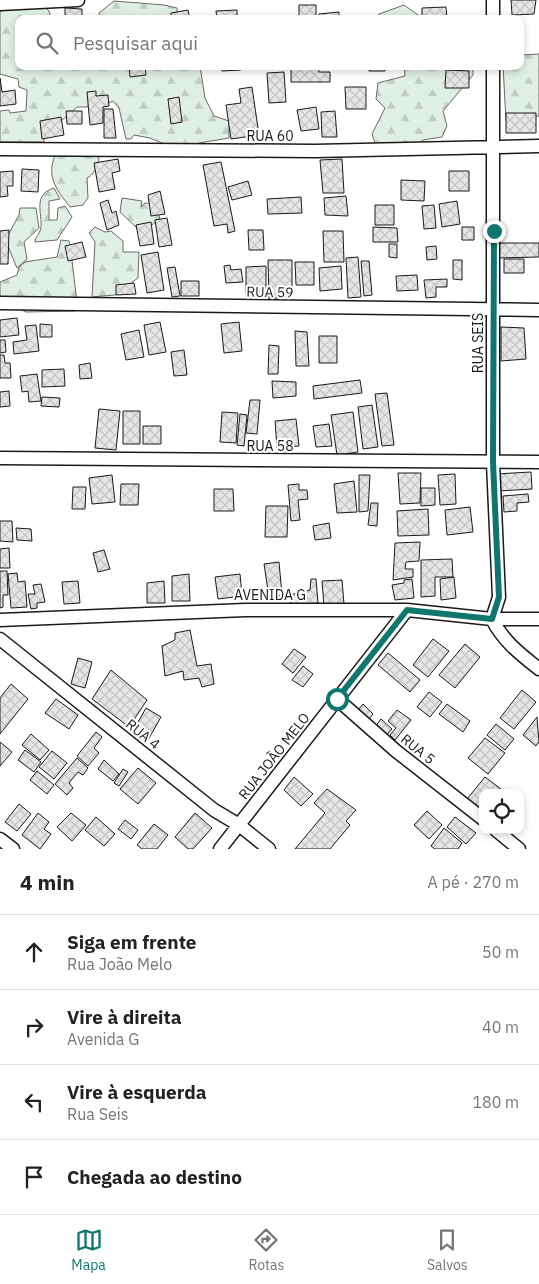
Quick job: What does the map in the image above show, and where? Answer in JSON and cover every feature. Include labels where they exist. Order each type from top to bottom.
[{"type":"street","points":[[0,4],[78,0]]},
{"type":"street","points":[[493,0],[493,15]]},
{"type":"street","name":"RUA SEIS","points":[[492,619],[499,597],[493,462],[493,70]]},
{"type":"street","name":"RUA 60","points":[[0,149],[315,151],[539,146]]},
{"type":"street","name":"RUA 59","points":[[0,303],[493,311],[539,310]]},
{"type":"street","name":"RUA 58","points":[[0,458],[539,462]]},
{"type":"street","name":"AVENIDA G","points":[[0,620],[245,610],[407,610],[492,619],[539,619]]},
{"type":"street","name":"RUA JOÃO MELO","points":[[220,849],[407,610]]},
{"type":"street","points":[[492,619],[498,632],[508,644],[539,669]]},
{"type":"street","name":"RUA 4","points":[[0,639],[214,810],[239,825],[269,849]]},
{"type":"street","name":"RUA 5","points":[[337,699],[396,752],[479,816]]},
{"type":"street","points":[[501,834],[519,849]]},
{"type":"street","points":[[0,839],[13,849]]},
{"type":"green space","points":[[114,1],[164,5],[177,8],[178,15],[99,15],[99,13]]},
{"type":"green space","points":[[43,5],[49,11],[50,15],[15,15],[15,70],[201,70],[205,98],[214,116],[229,121],[229,138],[199,143],[185,153],[150,138],[134,135],[131,139],[126,139],[119,108],[113,101],[99,107],[77,107],[44,136],[44,142],[0,142],[0,111],[9,110],[10,113],[26,111],[27,90],[19,87],[18,79],[0,74],[0,11]]},
{"type":"green space","points":[[404,5],[418,15],[378,15]]},
{"type":"green space","points":[[539,54],[539,116],[506,121],[503,70],[524,70],[524,55]]},
{"type":"green space","points":[[404,70],[473,70],[473,75],[443,111],[447,126],[442,137],[423,140],[405,153],[376,146],[372,134],[385,108],[376,99],[378,83],[405,76]]},
{"type":"green space","points":[[93,154],[99,158],[99,161],[93,173],[87,178],[88,198],[83,205],[70,207],[57,189],[52,177],[55,155]]},
{"type":"green space","points":[[54,188],[60,199],[49,201],[49,220],[57,220],[58,208],[65,206],[72,217],[57,240],[35,242],[41,226],[40,201],[47,191]]},
{"type":"green space","points":[[122,198],[142,201],[141,207],[145,203],[154,204],[160,218],[152,225],[138,229],[120,212]]},
{"type":"green space","points":[[20,208],[36,208],[39,228],[24,242],[27,259],[17,268],[7,244],[8,235],[19,215]]},
{"type":"green space","points":[[95,227],[105,232],[111,231],[123,241],[123,252],[139,252],[138,278],[115,295],[92,297],[95,242],[89,233]]},
{"type":"green space","points":[[61,240],[69,241],[70,244],[77,302],[75,311],[26,312],[0,300],[0,282],[17,275],[19,267],[25,262],[57,257]]},
{"type":"building","points":[[511,0],[536,0],[534,14],[512,15]]},
{"type":"building","points":[[299,5],[316,5],[316,15],[299,15]]},
{"type":"building","points":[[446,7],[447,15],[422,15],[422,8]]},
{"type":"building","points":[[65,8],[82,9],[82,15],[65,15]]},
{"type":"building","points":[[188,10],[189,15],[171,15],[171,13]]},
{"type":"building","points":[[237,10],[237,15],[216,15],[216,11]]},
{"type":"building","points":[[339,12],[339,15],[319,14]]},
{"type":"building","points":[[129,70],[145,70],[146,75],[130,77]]},
{"type":"building","points":[[291,70],[330,72],[330,82],[291,82]]},
{"type":"building","points":[[369,70],[385,70],[385,71]]},
{"type":"building","points":[[446,70],[469,71],[469,88],[445,88]]},
{"type":"building","points":[[284,72],[286,102],[269,103],[267,73]]},
{"type":"building","points":[[0,78],[2,92],[15,90],[16,104],[0,106]]},
{"type":"building","points":[[252,87],[259,135],[231,139],[226,105],[241,103],[239,89]]},
{"type":"building","points":[[345,87],[366,87],[366,109],[346,109]]},
{"type":"building","points":[[96,91],[96,96],[108,95],[109,106],[103,107],[103,123],[90,125],[87,92]]},
{"type":"building","points":[[179,97],[182,122],[171,124],[168,99]]},
{"type":"building","points":[[316,107],[319,129],[301,131],[297,110]]},
{"type":"building","points":[[104,109],[113,109],[116,138],[104,138]]},
{"type":"building","points":[[66,111],[82,111],[82,124],[67,124]]},
{"type":"building","points":[[335,111],[337,137],[322,137],[321,112]]},
{"type":"building","points":[[506,113],[536,113],[536,133],[506,133]]},
{"type":"building","points":[[61,117],[64,135],[42,139],[40,121]]},
{"type":"building","points":[[118,159],[120,171],[112,173],[115,189],[99,192],[94,163]]},
{"type":"building","points":[[342,159],[344,193],[323,193],[320,160]]},
{"type":"building","points":[[221,162],[235,231],[228,233],[227,224],[214,226],[203,165]]},
{"type":"building","points":[[22,169],[39,170],[38,192],[21,191]]},
{"type":"building","points":[[13,171],[13,186],[7,186],[8,196],[0,197],[0,172]]},
{"type":"building","points":[[449,171],[469,171],[469,191],[449,191]]},
{"type":"building","points":[[401,180],[425,181],[424,201],[401,200]]},
{"type":"building","points":[[248,181],[252,195],[232,200],[228,187]]},
{"type":"building","points":[[160,191],[165,214],[151,216],[148,195]]},
{"type":"building","points":[[346,196],[348,216],[325,215],[324,198]]},
{"type":"building","points":[[301,197],[302,213],[268,214],[267,199]]},
{"type":"building","points":[[108,200],[112,213],[116,211],[119,225],[107,230],[100,203]]},
{"type":"building","points":[[457,201],[460,224],[442,227],[439,204]]},
{"type":"building","points":[[375,205],[394,205],[394,225],[375,225]]},
{"type":"building","points":[[434,205],[436,228],[424,229],[422,206]]},
{"type":"building","points":[[167,218],[172,245],[159,247],[155,220]]},
{"type":"building","points":[[151,222],[154,244],[140,246],[136,225]]},
{"type":"building","points":[[373,227],[397,228],[398,242],[373,242]]},
{"type":"building","points":[[462,227],[474,227],[474,240],[462,240]]},
{"type":"building","points":[[9,230],[8,264],[0,264],[0,231]]},
{"type":"building","points":[[248,230],[263,230],[264,250],[249,250]]},
{"type":"building","points":[[323,231],[343,231],[344,262],[324,262]]},
{"type":"building","points":[[82,242],[86,257],[68,261],[65,246]]},
{"type":"building","points":[[498,243],[539,243],[539,257],[498,258]]},
{"type":"building","points":[[389,244],[397,244],[397,258],[389,257]]},
{"type":"building","points":[[436,246],[437,259],[427,260],[426,247]]},
{"type":"building","points":[[158,252],[164,290],[147,293],[141,255]]},
{"type":"building","points":[[358,257],[361,297],[348,298],[346,258]]},
{"type":"building","points":[[504,259],[524,259],[524,273],[504,273]]},
{"type":"building","points":[[268,260],[292,260],[292,296],[269,299]]},
{"type":"building","points":[[453,260],[462,260],[462,280],[453,279]]},
{"type":"building","points":[[361,261],[369,261],[372,295],[364,296]]},
{"type":"building","points":[[295,262],[314,262],[314,285],[296,285]]},
{"type":"building","points":[[230,265],[231,270],[241,269],[243,282],[226,283],[224,266]]},
{"type":"building","points":[[266,266],[266,291],[246,293],[246,267]]},
{"type":"building","points":[[341,266],[342,289],[320,291],[319,268]]},
{"type":"building","points":[[175,267],[180,296],[172,297],[167,268]]},
{"type":"building","points":[[417,275],[418,290],[397,291],[396,276]]},
{"type":"building","points":[[447,279],[447,287],[436,287],[436,297],[426,298],[424,280]]},
{"type":"building","points":[[181,281],[199,281],[199,296],[181,296]]},
{"type":"building","points":[[134,283],[136,294],[116,295],[116,285]]},
{"type":"building","points":[[17,318],[19,335],[0,337],[0,320]]},
{"type":"building","points":[[160,322],[166,352],[149,355],[144,325]]},
{"type":"building","points":[[239,322],[242,351],[224,353],[221,324]]},
{"type":"building","points":[[40,324],[52,325],[52,337],[40,337]]},
{"type":"building","points":[[36,325],[39,351],[14,354],[13,342],[27,340],[25,326]]},
{"type":"building","points":[[501,327],[524,328],[526,359],[501,361]]},
{"type":"building","points":[[139,330],[144,357],[126,360],[121,334]]},
{"type":"building","points":[[295,331],[307,332],[309,366],[296,366]]},
{"type":"building","points":[[319,336],[337,336],[337,363],[319,363]]},
{"type":"building","points":[[0,340],[5,340],[6,352],[0,353]]},
{"type":"building","points":[[269,345],[279,346],[278,374],[268,374]]},
{"type":"building","points":[[184,350],[187,375],[174,376],[171,352]]},
{"type":"building","points":[[0,355],[4,355],[5,363],[10,363],[11,378],[0,378]]},
{"type":"building","points":[[90,363],[92,378],[80,379],[79,365]]},
{"type":"building","points":[[64,369],[65,386],[42,387],[42,370]]},
{"type":"building","points":[[37,374],[41,401],[29,402],[28,391],[22,392],[20,376]]},
{"type":"building","points":[[360,380],[362,393],[314,399],[313,386]]},
{"type":"building","points":[[272,381],[296,382],[296,396],[273,398]]},
{"type":"building","points":[[9,391],[10,406],[0,407],[0,392]]},
{"type":"building","points":[[387,393],[394,445],[382,446],[375,394]]},
{"type":"building","points":[[42,397],[60,398],[59,407],[41,406]]},
{"type":"building","points":[[250,400],[260,400],[257,434],[246,433]]},
{"type":"building","points":[[372,405],[378,447],[363,449],[358,407]]},
{"type":"building","points":[[99,409],[120,411],[116,450],[95,448]]},
{"type":"building","points":[[123,411],[140,411],[140,444],[123,444]]},
{"type":"building","points":[[222,412],[238,413],[236,443],[220,442]]},
{"type":"building","points":[[353,412],[358,452],[337,455],[331,415]]},
{"type":"building","points":[[240,414],[247,415],[244,446],[237,445]]},
{"type":"building","points":[[296,419],[299,446],[277,448],[275,421]]},
{"type":"building","points":[[329,424],[332,446],[316,447],[313,426]]},
{"type":"building","points":[[143,426],[161,426],[161,444],[143,444]]},
{"type":"building","points":[[531,472],[532,489],[498,491],[496,474]]},
{"type":"building","points":[[398,473],[421,473],[420,503],[400,504]]},
{"type":"building","points":[[455,474],[456,504],[440,505],[438,475]]},
{"type":"building","points":[[112,475],[115,502],[92,504],[89,478]]},
{"type":"building","points":[[359,475],[370,475],[368,511],[359,512]]},
{"type":"building","points":[[354,481],[357,512],[337,513],[334,484]]},
{"type":"building","points":[[121,484],[139,484],[138,505],[120,505]]},
{"type":"building","points":[[299,484],[299,490],[307,490],[308,499],[298,500],[300,520],[291,521],[288,485]]},
{"type":"building","points":[[73,487],[86,487],[85,509],[72,509]]},
{"type":"building","points":[[421,488],[435,488],[435,505],[421,506]]},
{"type":"building","points":[[214,489],[233,489],[234,511],[214,511]]},
{"type":"building","points":[[528,494],[529,502],[517,503],[517,511],[504,512],[503,496]]},
{"type":"building","points":[[371,503],[378,503],[377,526],[368,525]]},
{"type":"building","points":[[266,506],[288,506],[287,537],[265,537]]},
{"type":"building","points":[[470,507],[473,532],[447,535],[445,510]]},
{"type":"building","points":[[428,509],[429,535],[398,536],[397,511]]},
{"type":"building","points":[[0,521],[12,521],[13,542],[0,541]]},
{"type":"building","points":[[329,523],[331,538],[315,540],[313,526]]},
{"type":"building","points":[[16,528],[31,529],[32,541],[17,540]]},
{"type":"building","points":[[420,542],[419,561],[406,562],[405,569],[413,569],[413,577],[393,580],[395,543]]},
{"type":"building","points":[[9,548],[10,568],[0,568],[0,549]]},
{"type":"building","points":[[104,550],[110,569],[98,572],[93,553]]},
{"type":"building","points":[[452,559],[453,577],[435,577],[435,596],[421,597],[421,560]]},
{"type":"building","points":[[279,562],[282,595],[269,597],[264,564]]},
{"type":"building","points":[[0,571],[7,571],[8,595],[3,595],[3,607],[0,608]]},
{"type":"building","points":[[17,573],[18,582],[25,581],[27,607],[11,608],[8,574]]},
{"type":"building","points":[[189,574],[190,601],[172,601],[172,576]]},
{"type":"building","points":[[240,574],[242,596],[218,599],[215,577]]},
{"type":"building","points":[[454,577],[456,598],[441,600],[440,579]]},
{"type":"building","points":[[311,579],[316,579],[318,603],[291,606],[290,595],[310,590]]},
{"type":"building","points":[[412,579],[414,598],[395,600],[392,585],[404,583],[404,580]]},
{"type":"building","points":[[342,580],[344,604],[324,606],[322,581]]},
{"type":"building","points":[[78,581],[80,603],[64,604],[62,582]]},
{"type":"building","points":[[164,581],[165,603],[147,603],[147,583]]},
{"type":"building","points":[[41,584],[45,602],[37,603],[37,608],[31,609],[28,594],[35,594],[33,585]]},
{"type":"building","points":[[190,630],[197,666],[211,664],[214,684],[202,687],[199,678],[184,680],[183,671],[165,676],[162,646],[175,640],[175,633]]},
{"type":"building","points":[[433,639],[449,651],[428,677],[413,665]]},
{"type":"building","points":[[465,644],[480,657],[455,688],[439,675]]},
{"type":"building","points":[[294,649],[306,657],[293,673],[282,664]]},
{"type":"building","points":[[388,653],[420,680],[410,692],[378,665]]},
{"type":"building","points":[[78,658],[92,662],[85,688],[71,684]]},
{"type":"building","points":[[303,666],[313,674],[303,687],[292,680]]},
{"type":"building","points":[[111,670],[147,700],[129,727],[92,699]]},
{"type":"building","points":[[11,684],[28,699],[0,734],[0,698]]},
{"type":"building","points":[[522,690],[536,702],[514,729],[500,718]]},
{"type":"building","points":[[429,692],[442,702],[430,717],[417,707]]},
{"type":"building","points":[[56,699],[78,715],[69,729],[45,713]]},
{"type":"building","points":[[363,704],[373,714],[368,720],[358,710]]},
{"type":"building","points":[[447,704],[470,721],[463,732],[439,714]]},
{"type":"building","points":[[146,708],[161,717],[148,740],[133,731]]},
{"type":"building","points":[[397,710],[411,720],[395,740],[390,735],[396,728],[388,721]]},
{"type":"building","points":[[537,717],[539,742],[536,746],[523,735]]},
{"type":"building","points":[[381,719],[392,729],[385,737],[374,728]]},
{"type":"building","points":[[496,724],[514,739],[505,750],[487,735]]},
{"type":"building","points":[[96,732],[102,737],[94,748],[99,753],[88,766],[77,756]]},
{"type":"building","points":[[31,734],[49,750],[40,760],[22,745]]},
{"type":"building","points":[[485,738],[505,753],[488,774],[468,758]]},
{"type":"building","points":[[0,742],[12,752],[0,766]]},
{"type":"building","points":[[25,750],[41,762],[34,772],[18,760]]},
{"type":"building","points":[[52,751],[67,763],[54,779],[39,767]]},
{"type":"building","points":[[77,758],[88,768],[83,775],[78,772],[69,783],[73,788],[67,795],[55,784]]},
{"type":"building","points":[[104,760],[119,774],[113,781],[98,769]]},
{"type":"building","points":[[138,768],[156,783],[138,804],[120,789]]},
{"type":"building","points":[[123,769],[128,772],[119,786],[114,783]]},
{"type":"building","points":[[37,771],[54,785],[47,794],[30,780]]},
{"type":"building","points":[[294,777],[313,794],[301,806],[284,790]]},
{"type":"building","points":[[485,777],[501,789],[479,789],[479,808],[467,799]]},
{"type":"building","points":[[327,789],[356,810],[346,821],[350,825],[330,849],[295,849],[325,813],[314,803]]},
{"type":"building","points":[[19,804],[31,814],[17,831],[5,822]]},
{"type":"building","points":[[427,811],[442,825],[429,839],[414,825]]},
{"type":"building","points":[[38,813],[49,822],[44,829],[51,834],[40,849],[22,835]]},
{"type":"building","points":[[71,813],[86,825],[72,841],[57,827]]},
{"type":"building","points":[[195,813],[212,828],[193,849],[188,849],[175,837]]},
{"type":"building","points":[[96,817],[115,834],[104,846],[85,830]]},
{"type":"building","points":[[455,817],[476,833],[466,844],[447,827]]},
{"type":"building","points":[[125,820],[138,830],[131,839],[118,829]]},
{"type":"building","points":[[154,824],[168,835],[157,849],[142,849],[137,845]]},
{"type":"building","points":[[444,828],[462,843],[458,849],[435,849],[431,846]]},
{"type":"route","points":[[337,699],[407,610],[492,619],[499,597],[493,462],[494,231]]}]
